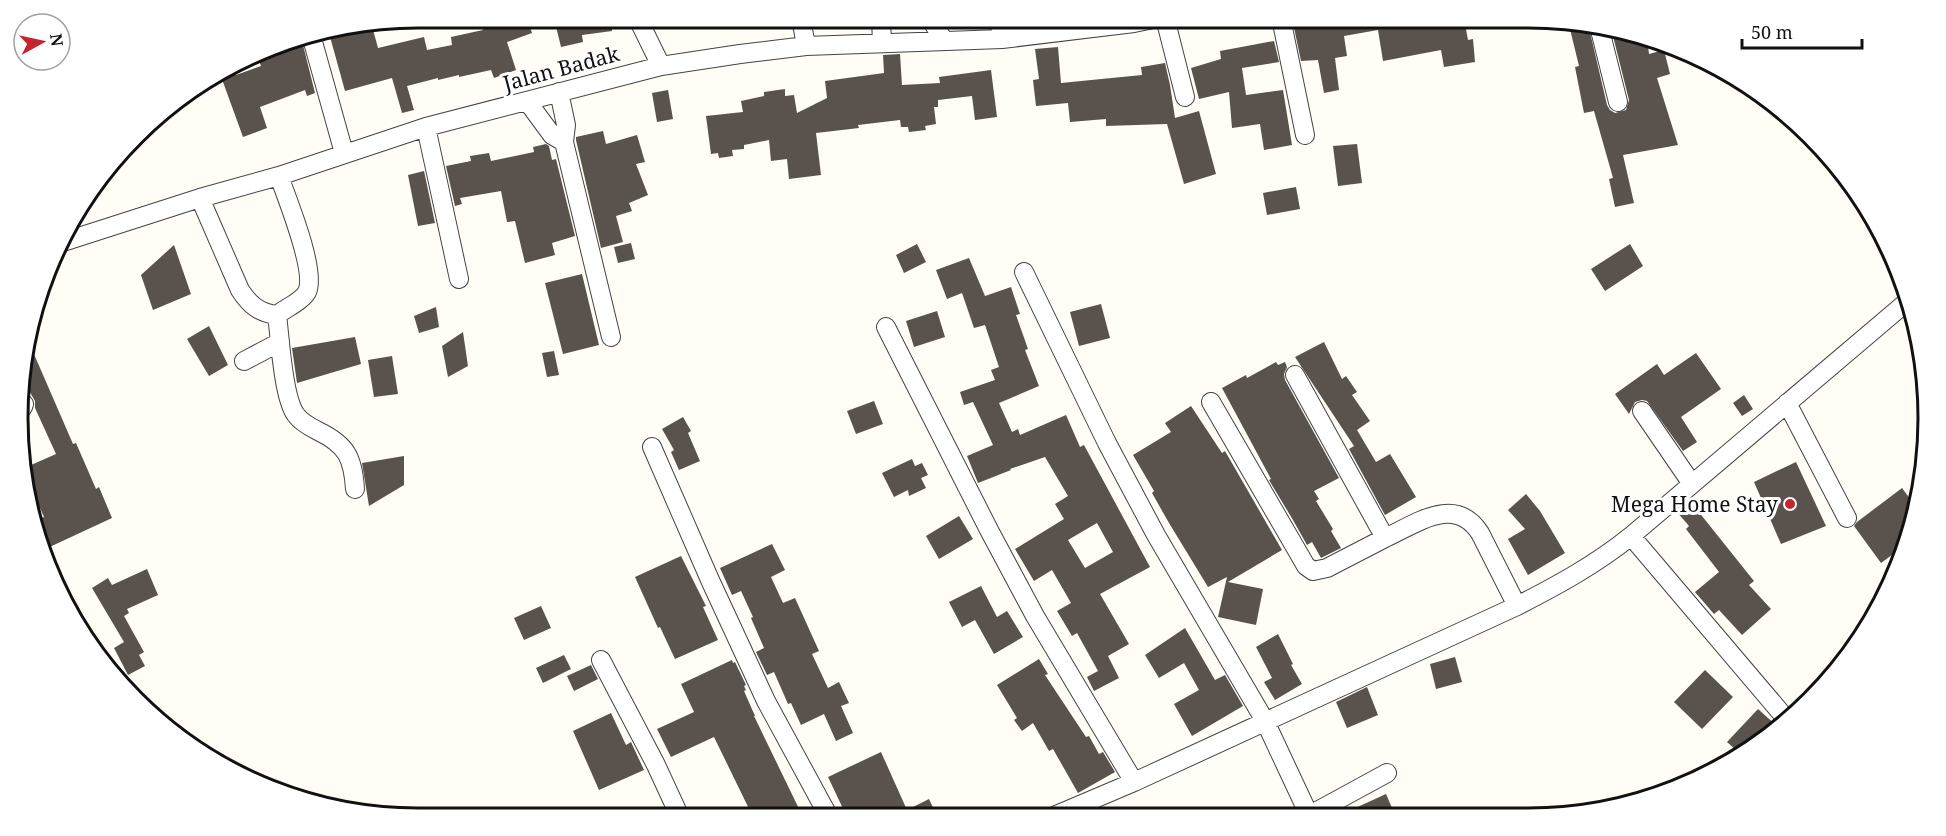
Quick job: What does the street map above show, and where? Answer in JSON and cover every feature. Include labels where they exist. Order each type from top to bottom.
[{"type":"street","points":[[642,28],[661,66]]},
{"type":"street","points":[[803,28],[806,46]]},
{"type":"street","points":[[881,28],[882,43]]},
{"type":"street","points":[[936,28],[944,41]]},
{"type":"street","points":[[1000,28],[1002,39]]},
{"type":"street","name":"Jalan Badak","points":[[73,239],[200,198],[279,176],[426,127],[661,66],[806,46],[1002,39],[1093,28]]},
{"type":"street","points":[[1168,28],[1185,97]]},
{"type":"street","points":[[1283,28],[1305,135]]},
{"type":"street","points":[[1601,36],[1618,102]]},
{"type":"street","points":[[313,43],[344,153]]},
{"type":"street","points":[[559,92],[566,124],[564,142],[611,338]]},
{"type":"street","points":[[527,101],[552,135],[564,142]]},
{"type":"street","points":[[426,127],[459,279]]},
{"type":"street","points":[[200,198],[244,296],[266,314],[278,315],[305,294],[310,280],[305,252],[279,176]]},
{"type":"street","points":[[1024,272],[1113,454],[1156,535],[1265,721],[1306,808]]},
{"type":"street","points":[[1073,808],[1517,606],[1571,578],[1604,558],[1901,307]]},
{"type":"street","points":[[278,315],[284,372],[295,414],[304,423],[345,449],[354,470],[355,489]]},
{"type":"street","points":[[886,327],[1035,616],[1134,782]]},
{"type":"street","points":[[244,361],[280,342]]},
{"type":"street","points":[[1295,375],[1385,538]]},
{"type":"street","points":[[1212,402],[1306,566],[1313,571],[1327,568],[1385,538],[1436,515],[1446,513],[1464,517],[1474,524],[1517,606]]},
{"type":"street","points":[[1787,403],[1847,518]]},
{"type":"street","points":[[1642,411],[1692,484]]},
{"type":"street","points":[[652,447],[766,701],[824,808]]},
{"type":"street","points":[[1630,536],[1782,714]]},
{"type":"street","points":[[601,660],[676,808]]},
{"type":"street","points":[[1322,808],[1387,773]]},
{"type":"building","points":[[482,28],[530,28],[532,33],[507,42],[516,70],[494,78],[491,70],[459,77],[459,75],[438,80],[438,78],[407,86],[414,110],[402,113],[392,78],[345,91],[331,39],[373,31],[378,48],[424,37],[427,50],[452,45],[451,37],[483,30]]},
{"type":"building","points":[[556,28],[612,28],[612,31],[582,35],[583,42],[561,47]]},
{"type":"building","points":[[1294,28],[1466,28],[1468,40],[1473,39],[1475,62],[1444,67],[1441,50],[1383,61],[1378,30],[1344,36],[1347,56],[1335,58],[1339,90],[1324,93],[1318,60],[1301,61]]},
{"type":"building","points":[[1570,31],[1590,34],[1607,105],[1615,113],[1626,110],[1629,100],[1614,38],[1648,48],[1649,54],[1659,51],[1665,53],[1670,74],[1657,78],[1678,145],[1623,155],[1634,203],[1615,207],[1609,179],[1613,178],[1594,111],[1584,113],[1575,67],[1579,66]]},
{"type":"building","points":[[1274,41],[1279,62],[1242,68],[1246,95],[1283,90],[1292,145],[1264,150],[1260,124],[1232,128],[1229,92],[1199,99],[1191,68],[1221,59],[1220,51]]},
{"type":"building","points":[[303,46],[315,93],[307,96],[305,90],[260,107],[267,128],[243,137],[223,81],[261,66],[260,62],[269,58]]},
{"type":"building","points":[[1058,47],[1061,83],[1142,75],[1141,67],[1165,63],[1175,118],[1199,111],[1216,174],[1184,184],[1167,124],[1106,126],[1106,119],[1070,122],[1068,103],[1036,106],[1033,80],[1039,79],[1035,49]]},
{"type":"building","points":[[900,54],[902,85],[940,83],[939,77],[991,70],[997,117],[975,120],[972,96],[938,100],[938,107],[934,107],[936,124],[925,126],[926,130],[909,132],[908,127],[901,127],[900,120],[816,133],[821,175],[789,179],[787,159],[771,161],[769,140],[744,145],[744,149],[732,150],[733,156],[719,158],[718,153],[711,154],[706,116],[743,112],[741,101],[764,96],[764,92],[785,89],[785,96],[794,95],[797,113],[827,98],[825,81],[884,73],[883,55]]},
{"type":"building","points":[[668,90],[673,119],[657,122],[652,93]]},
{"type":"building","points":[[603,131],[606,144],[637,135],[645,162],[636,164],[648,195],[629,203],[632,211],[616,216],[623,242],[601,248],[576,137]]},
{"type":"building","points":[[546,144],[549,146],[552,160],[556,159],[575,236],[552,243],[555,255],[525,263],[515,221],[507,222],[501,191],[460,198],[462,204],[455,206],[446,166],[471,161],[470,156],[489,153],[491,161],[534,152],[533,147]]},
{"type":"building","points":[[1357,144],[1362,183],[1338,186],[1333,146]]},
{"type":"building","points":[[424,171],[435,223],[418,226],[408,175]]},
{"type":"building","points":[[1296,187],[1300,209],[1267,215],[1263,193]]},
{"type":"building","points":[[631,243],[635,259],[618,263],[614,247]]},
{"type":"building","points":[[917,244],[926,262],[904,273],[896,255]]},
{"type":"building","points":[[1630,244],[1643,266],[1605,291],[1591,269]]},
{"type":"building","points":[[174,245],[191,294],[153,310],[141,275]]},
{"type":"building","points":[[969,258],[985,296],[1011,287],[1020,314],[1016,315],[1028,349],[1025,350],[1039,386],[999,403],[1012,432],[1018,429],[1020,435],[1066,415],[1080,447],[1084,445],[1150,567],[1100,594],[1129,644],[1108,656],[1119,678],[1094,691],[1087,677],[1098,671],[1077,633],[1072,636],[1057,611],[1071,603],[1052,570],[1034,581],[1015,549],[1064,519],[1055,504],[1068,496],[1045,457],[978,483],[967,456],[993,445],[973,402],[964,405],[960,392],[995,380],[991,370],[999,367],[985,325],[974,328],[962,293],[947,299],[936,270]],"holes":[[[1097,523],[1113,552],[1085,568],[1068,540]]]},
{"type":"building","points":[[582,274],[599,345],[563,354],[545,283]]},
{"type":"building","points":[[1101,304],[1110,338],[1079,346],[1070,312]]},
{"type":"building","points":[[436,307],[439,327],[419,333],[414,316]]},
{"type":"building","points":[[937,311],[945,337],[914,347],[906,321]]},
{"type":"building","points":[[209,326],[228,365],[209,376],[187,339]]},
{"type":"building","points":[[463,332],[468,366],[448,377],[442,346]]},
{"type":"building","points":[[355,337],[361,364],[297,383],[292,348]]},
{"type":"building","points":[[1324,342],[1342,379],[1346,376],[1357,392],[1352,395],[1370,421],[1357,430],[1376,462],[1390,454],[1416,497],[1385,515],[1349,449],[1354,446],[1295,357]]},
{"type":"building","points":[[554,351],[559,375],[547,377],[542,353]]},
{"type":"building","points":[[1696,353],[1721,389],[1681,417],[1697,442],[1683,451],[1647,401],[1635,402],[1629,414],[1615,394],[1657,364],[1664,375]]},
{"type":"building","points":[[34,354],[73,444],[76,443],[96,489],[99,487],[112,518],[50,547],[36,494],[32,465],[56,454],[35,408],[35,401],[29,391]]},
{"type":"building","points":[[392,356],[398,394],[374,397],[368,360]]},
{"type":"building","points":[[1276,362],[1278,365],[1285,362],[1287,367],[1284,374],[1285,380],[1339,478],[1314,491],[1319,499],[1316,501],[1333,529],[1331,531],[1341,548],[1321,558],[1312,542],[1307,545],[1269,480],[1271,479],[1222,388],[1246,375],[1247,378]]},
{"type":"building","points":[[1744,395],[1753,409],[1742,416],[1733,403]]},
{"type":"building","points":[[874,401],[883,424],[856,434],[847,411]]},
{"type":"building","points":[[1191,406],[1222,453],[1225,451],[1282,550],[1228,582],[1263,589],[1256,625],[1218,617],[1227,577],[1208,587],[1169,523],[1133,455],[1171,432],[1165,423]]},
{"type":"building","points":[[683,417],[691,431],[688,433],[700,461],[679,470],[671,452],[674,450],[662,429]]},
{"type":"building","points":[[404,456],[404,485],[369,506],[362,463]]},
{"type":"building","points":[[912,459],[915,466],[922,463],[928,475],[921,478],[926,488],[909,496],[908,490],[894,497],[882,473]]},
{"type":"building","name":"Mega Home Stay","points":[[1796,462],[1826,526],[1781,544],[1754,482]]},
{"type":"building","points":[[1902,488],[1909,498],[1893,554],[1881,563],[1854,526]]},
{"type":"building","points":[[1526,494],[1540,511],[1565,553],[1528,575],[1508,539],[1525,529],[1508,510]]},
{"type":"building","points":[[1690,501],[1754,581],[1749,585],[1771,609],[1742,635],[1719,610],[1714,614],[1695,592],[1719,572],[1686,529],[1689,526],[1677,512]]},
{"type":"building","points":[[959,516],[973,539],[939,559],[926,536]]},
{"type":"building","points":[[772,544],[785,570],[771,577],[783,603],[795,598],[819,651],[812,654],[828,688],[839,682],[849,703],[841,706],[853,733],[836,741],[824,714],[801,725],[791,703],[788,704],[774,672],[767,675],[756,652],[764,648],[751,618],[753,617],[741,591],[732,595],[720,568]]},
{"type":"building","points":[[681,556],[706,606],[703,607],[718,640],[675,659],[635,577]]},
{"type":"building","points":[[147,569],[158,595],[127,609],[129,613],[124,616],[144,652],[139,655],[145,666],[128,675],[114,648],[124,642],[92,588],[108,578],[112,585]]},
{"type":"building","points":[[981,586],[997,617],[1007,611],[1023,637],[994,654],[975,620],[962,627],[949,602]]},
{"type":"building","points":[[541,606],[551,628],[524,640],[514,618]]},
{"type":"building","points":[[1185,628],[1215,680],[1225,675],[1243,706],[1192,736],[1174,704],[1199,690],[1184,663],[1159,678],[1145,655]]},
{"type":"building","points":[[1278,634],[1302,684],[1275,700],[1264,682],[1272,678],[1256,647]]},
{"type":"building","points":[[564,655],[571,669],[543,683],[536,668]]},
{"type":"building","points":[[1455,657],[1462,682],[1436,689],[1430,664]]},
{"type":"building","points":[[1039,659],[1048,674],[1045,675],[1086,737],[1089,736],[1099,754],[1103,752],[1115,772],[1078,793],[1053,749],[1049,751],[1033,723],[1022,731],[1014,720],[1017,718],[997,685]]},
{"type":"building","points":[[732,660],[733,663],[735,662],[746,685],[744,691],[754,716],[799,808],[749,808],[714,737],[671,757],[657,729],[694,712],[681,684]]},
{"type":"building","points":[[591,665],[598,679],[574,691],[567,676]]},
{"type":"building","points":[[1705,670],[1733,697],[1702,729],[1674,702]]},
{"type":"building","points":[[1367,687],[1378,715],[1347,728],[1336,702]]},
{"type":"building","points":[[1758,709],[1772,721],[1734,748],[1727,742]]},
{"type":"building","points":[[611,713],[626,745],[631,742],[644,770],[599,790],[573,731]]},
{"type":"building","points":[[881,752],[906,808],[843,808],[828,777]]},
{"type":"building","points":[[1386,794],[1392,808],[1355,808]]},
{"type":"building","points":[[929,799],[933,808],[911,808]]},
{"type":"place","name":"Mega Home Stay","points":[[1790,504]]}]
